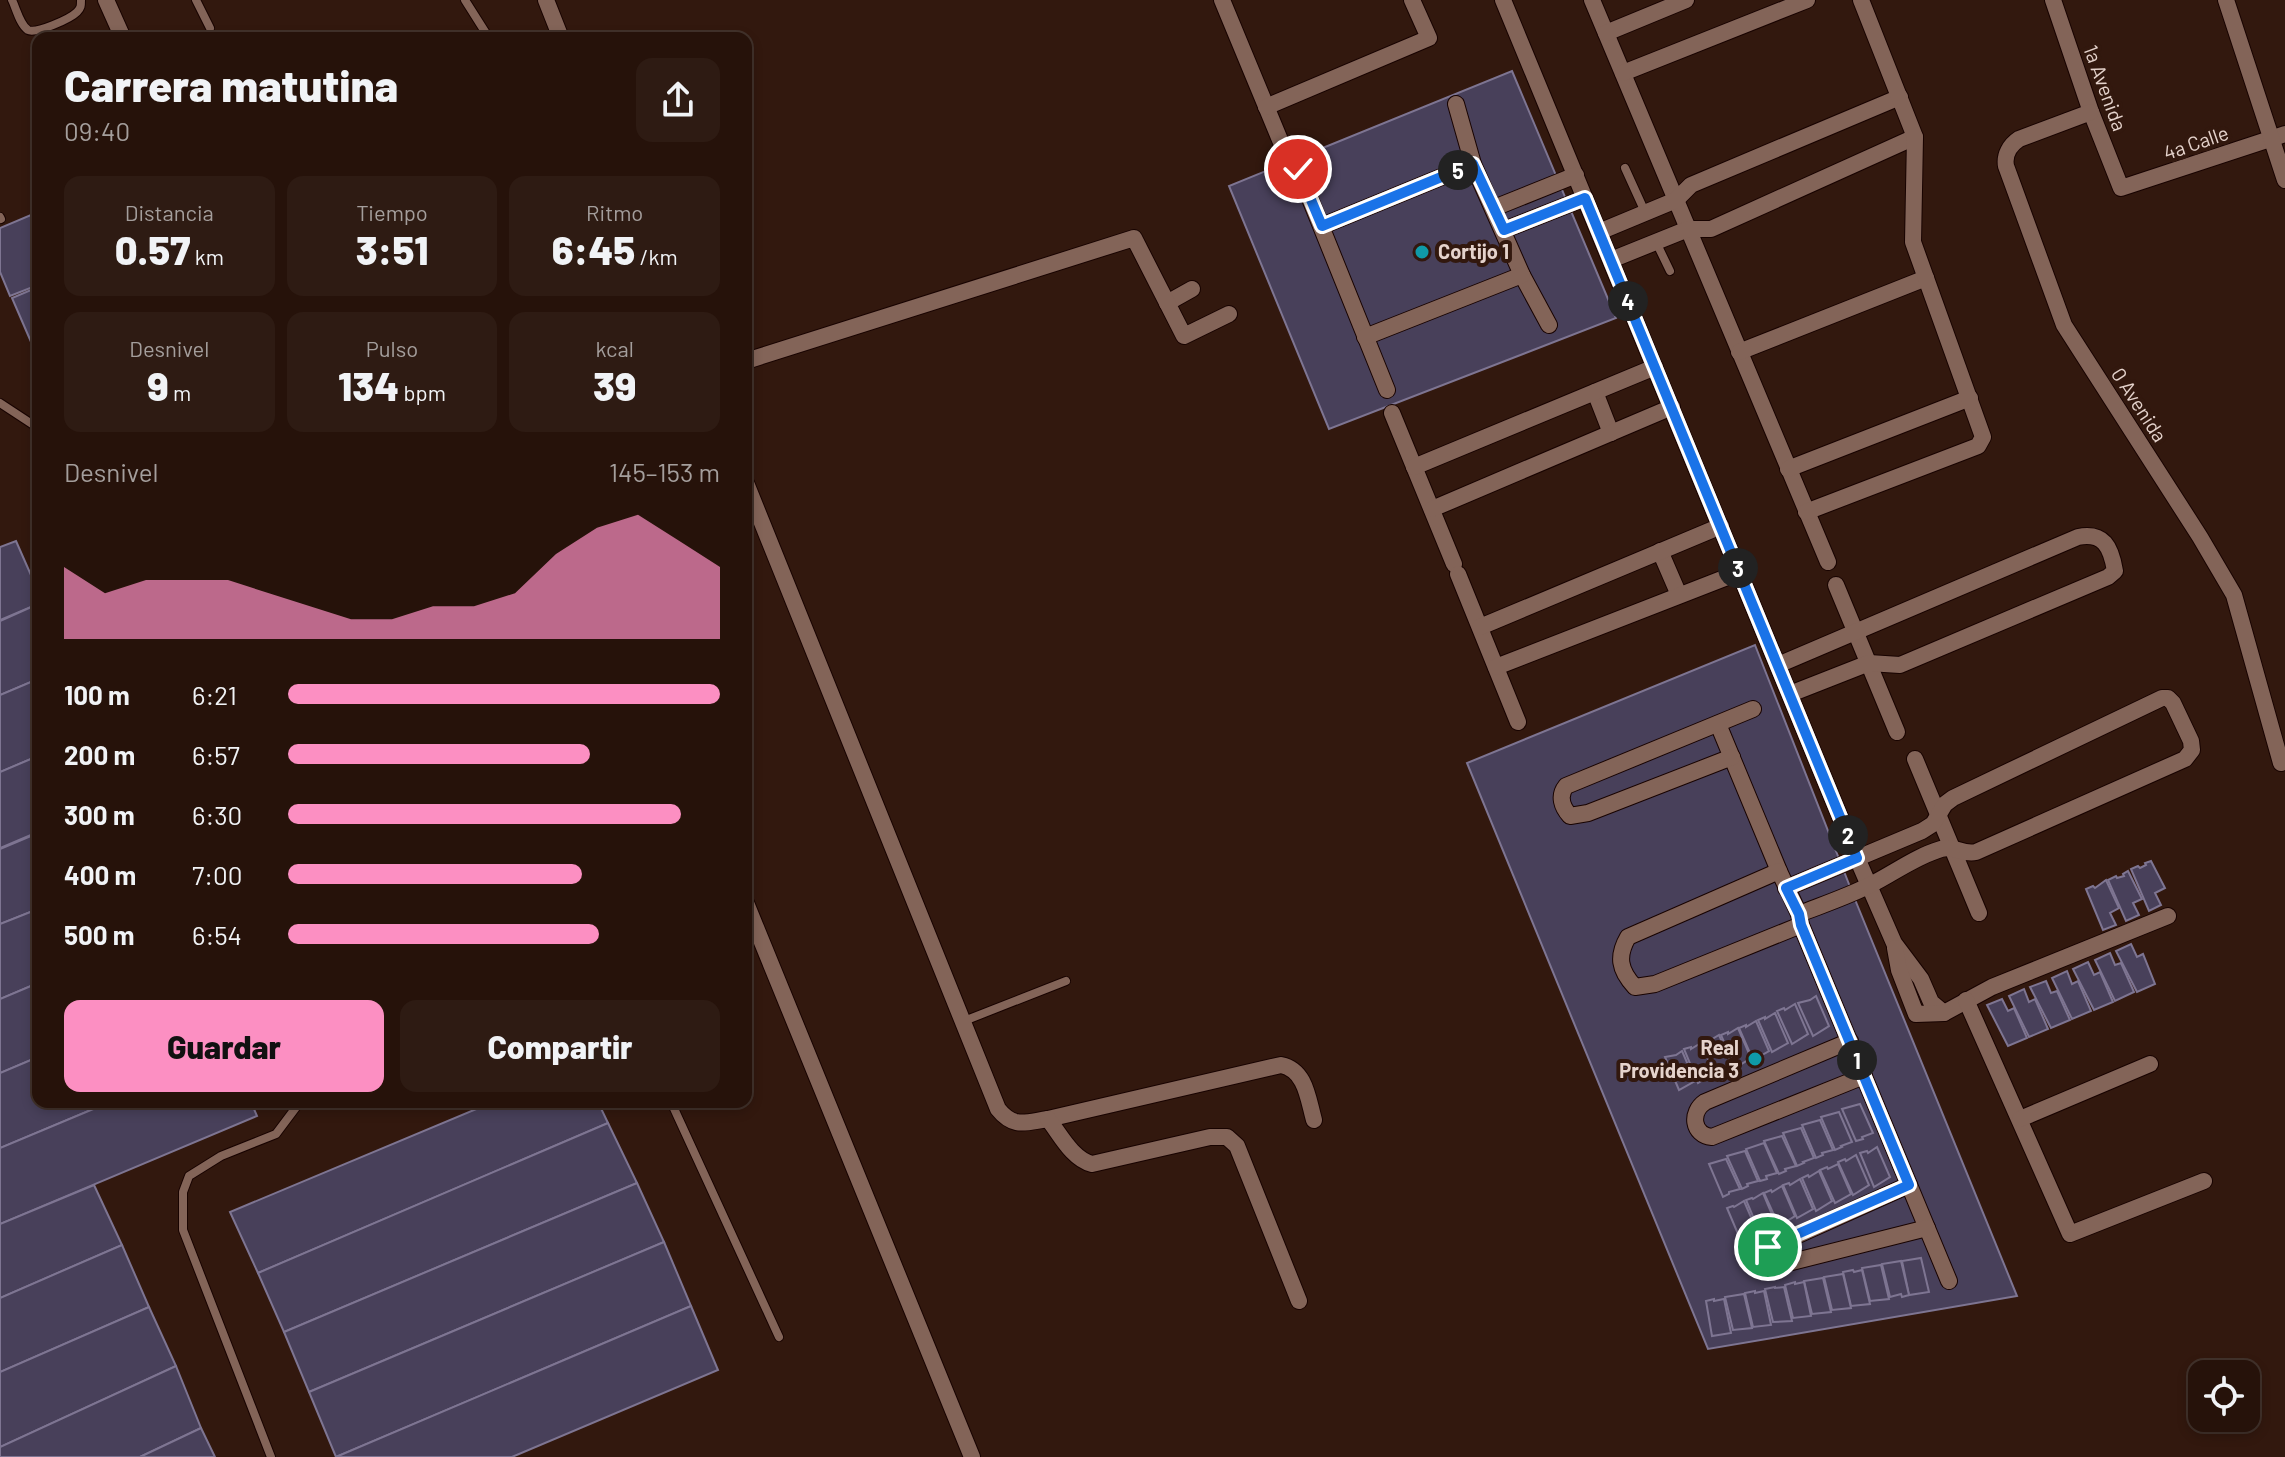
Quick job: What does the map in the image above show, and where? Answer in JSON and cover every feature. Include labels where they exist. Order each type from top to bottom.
[{"type":"street","points":[[106,0],[120,32]]},
{"type":"street","points":[[546,0],[559,32]]},
{"type":"street","points":[[1222,0],[1285,152]]},
{"type":"street","points":[[1266,107],[1429,38],[1412,0]]},
{"type":"street","points":[[1503,0],[1857,858],[1894,943],[1921,979],[1931,1002],[1944,1013],[2001,983],[2168,916]]},
{"type":"street","points":[[1592,0],[1828,562]]},
{"type":"street","points":[[1606,33],[1686,0]]},
{"type":"street","points":[[1623,73],[1807,0]]},
{"type":"street","points":[[1806,512],[1978,446],[1983,437],[1913,242],[1915,137],[1861,0]]},
{"type":"street","name":"1a Avenida","points":[[2053,0],[2121,188]]},
{"type":"street","points":[[2226,0],[2278,136],[2285,180]]},
{"type":"street","points":[[1599,232],[1676,200],[1691,185],[1900,97]]},
{"type":"street","points":[[1456,104],[1473,164],[1522,275],[1549,325]]},
{"type":"street","name":"0 Avenida","points":[[2091,112],[2015,141],[2006,157],[2006,166],[2064,325],[2234,595],[2281,763]]},
{"type":"street","name":"4a Calle","points":[[2121,188],[2278,136]]},
{"type":"street","points":[[1611,260],[1688,229],[1711,229],[1915,137]]},
{"type":"street","points":[[1322,226],[1473,164]]},
{"type":"street","points":[[1298,169],[1387,390]]},
{"type":"street","points":[[1494,208],[1576,175]]},
{"type":"street","points":[[1504,230],[1585,198]]},
{"type":"street","points":[[752,359],[1134,238],[1184,336],[1229,314]]},
{"type":"street","points":[[1365,337],[1522,275]]},
{"type":"street","points":[[1739,352],[1926,278]]},
{"type":"street","points":[[1167,303],[1192,289]]},
{"type":"street","points":[[1414,467],[1655,367]]},
{"type":"street","points":[[1595,392],[1611,433]]},
{"type":"street","points":[[1788,469],[1970,398]]},
{"type":"street","points":[[1432,509],[1672,407]]},
{"type":"street","points":[[1392,413],[1518,722]]},
{"type":"street","points":[[752,498],[998,1109],[1005,1118],[1019,1124],[1048,1119],[1281,1065],[1292,1067],[1301,1076],[1314,1120]]},
{"type":"street","points":[[1480,627],[1721,526]]},
{"type":"street","points":[[1778,665],[2078,537],[2099,537],[2106,543],[2115,571],[2108,577],[1900,665],[1869,663],[1790,694]]},
{"type":"street","points":[[1660,551],[1679,595]]},
{"type":"street","points":[[1496,667],[1740,572]]},
{"type":"street","points":[[1836,585],[1897,732]]},
{"type":"street","points":[[1779,871],[1628,937],[1621,950],[1627,978],[1635,987],[1655,984],[1800,920],[1910,861],[1951,847],[1967,854],[1976,852],[2185,759],[2192,750],[2191,741],[2173,703],[2168,698],[2162,698],[1953,798],[1945,804],[1933,824],[1922,831],[1786,888]]},
{"type":"street","points":[[1732,757],[1588,813],[1570,816],[1561,800],[1566,786],[1753,709]]},
{"type":"street","points":[[1718,724],[1949,1281]]},
{"type":"street","points":[[1915,759],[1979,913]]},
{"type":"street","points":[[752,918],[972,1457]]},
{"type":"street","points":[[1966,1000],[2070,1234],[2204,1181]]},
{"type":"street","points":[[1850,1041],[1705,1102],[1698,1107],[1695,1123],[1699,1132],[1712,1137],[1864,1076]]},
{"type":"street","points":[[2020,1119],[2150,1064]]},
{"type":"street","points":[[1048,1119],[1076,1155],[1092,1164],[1210,1137],[1227,1137],[1237,1146],[1299,1301]]},
{"type":"street","points":[[1909,1185],[1758,1253],[1753,1257],[1755,1264],[1762,1268],[1772,1267],[1927,1228]]},
{"type":"lane","points":[[12,0],[23,25],[37,32],[76,13],[81,7],[81,0]]},
{"type":"lane","points":[[196,0],[210,28]]},
{"type":"lane","points":[[465,0],[485,32]]},
{"type":"lane","points":[[1625,168],[1645,212]]},
{"type":"lane","points":[[1655,241],[1670,271]]},
{"type":"lane","points":[[0,403],[32,424]]},
{"type":"lane","points":[[963,1022],[1066,981]]},
{"type":"lane","points":[[271,1457],[183,1230],[183,1192],[189,1176],[221,1156],[276,1134],[296,1108]]},
{"type":"lane","points":[[674,1108],[779,1337]]},
{"type":"building","name":"Cortijo 1","points":[[1512,71],[1616,318],[1329,429],[1229,186]]},
{"type":"building","points":[[32,215],[32,287],[10,296],[0,272],[0,228]]},
{"type":"building","points":[[32,290],[32,344],[12,298]]},
{"type":"building","points":[[16,541],[32,577],[32,607],[0,620],[0,547]]},
{"type":"building","points":[[32,607],[32,682],[0,695],[0,621]]},
{"type":"building","name":"Real Providencia 3","points":[[1755,645],[2017,1296],[1708,1349],[1467,763]]},
{"type":"building","points":[[32,682],[32,759],[0,772],[0,695]]},
{"type":"building","points":[[32,759],[32,835],[0,848],[0,772]]},
{"type":"building","points":[[32,836],[32,911],[0,924],[0,849]]},
{"type":"building","points":[[2151,861],[2165,888],[2155,893],[2161,905],[2149,911],[2131,869],[2140,868]]},
{"type":"building","points":[[2128,871],[2142,899],[2133,903],[2139,915],[2126,921],[2108,880],[2124,876]]},
{"type":"building","points":[[2106,880],[2119,908],[2110,913],[2116,925],[2103,930],[2086,889],[2095,888]]},
{"type":"building","points":[[32,911],[32,986],[0,999],[0,924]]},
{"type":"building","points":[[2131,944],[2137,957],[2143,954],[2155,984],[2137,992],[2116,951]]},
{"type":"building","points":[[2110,953],[2115,965],[2121,963],[2134,992],[2115,1001],[2095,960]]},
{"type":"building","points":[[2088,962],[2094,975],[2100,972],[2113,1002],[2094,1010],[2073,969]]},
{"type":"building","points":[[2067,971],[2072,984],[2078,981],[2091,1011],[2072,1019],[2052,978]]},
{"type":"building","points":[[2046,981],[2051,993],[2057,991],[2070,1020],[2051,1028],[2030,987]]},
{"type":"building","points":[[32,986],[32,1060],[0,1073],[0,999]]},
{"type":"building","points":[[2024,989],[2029,1002],[2035,999],[2048,1029],[2029,1037],[2009,996]]},
{"type":"building","points":[[1816,996],[1829,1026],[1813,1036],[1798,1003]]},
{"type":"building","points":[[2002,999],[2008,1011],[2014,1008],[2027,1038],[2008,1046],[1987,1005]]},
{"type":"building","points":[[1795,1004],[1808,1034],[1792,1044],[1777,1011]]},
{"type":"building","points":[[1775,1013],[1788,1043],[1772,1052],[1758,1020]]},
{"type":"building","points":[[1756,1021],[1769,1051],[1753,1060],[1739,1028]]},
{"type":"building","points":[[1738,1028],[1751,1058],[1735,1068],[1721,1035]]},
{"type":"building","points":[[1719,1035],[1732,1065],[1717,1075],[1702,1042]]},
{"type":"building","points":[[1701,1043],[1714,1073],[1698,1083],[1684,1049]]},
{"type":"building","points":[[1682,1051],[1695,1081],[1679,1090],[1665,1057]]},
{"type":"building","points":[[32,1060],[32,1108],[96,1108],[0,1148],[0,1073]]},
{"type":"building","points":[[1860,1104],[1873,1133],[1856,1141],[1842,1109]]},
{"type":"building","points":[[96,1108],[254,1108],[257,1116],[0,1224],[0,1148]]},
{"type":"building","points":[[479,1108],[601,1108],[608,1123],[258,1273],[230,1212]]},
{"type":"building","points":[[1839,1112],[1852,1142],[1835,1150],[1821,1117]]},
{"type":"building","points":[[1820,1120],[1833,1150],[1816,1158],[1802,1125]]},
{"type":"building","points":[[608,1123],[637,1183],[284,1332],[258,1273]]},
{"type":"building","points":[[1801,1128],[1814,1158],[1797,1166],[1783,1133]]},
{"type":"building","points":[[1782,1136],[1796,1166],[1779,1174],[1764,1141]]},
{"type":"building","points":[[1764,1143],[1777,1173],[1760,1181],[1746,1149]]},
{"type":"building","points":[[1877,1147],[1890,1177],[1874,1187],[1860,1153],[1868,1153]]},
{"type":"building","points":[[1745,1151],[1758,1181],[1742,1189],[1727,1156]]},
{"type":"building","points":[[1856,1155],[1869,1185],[1853,1195],[1838,1162]]},
{"type":"building","points":[[1726,1159],[1740,1189],[1723,1197],[1709,1164]]},
{"type":"building","points":[[1838,1164],[1851,1194],[1835,1203],[1820,1170]]},
{"type":"building","points":[[1819,1171],[1832,1201],[1816,1211],[1802,1178]]},
{"type":"building","points":[[1800,1179],[1813,1209],[1797,1218],[1783,1185]]},
{"type":"building","points":[[637,1183],[664,1242],[309,1392],[284,1332]]},
{"type":"building","points":[[94,1185],[122,1245],[0,1298],[0,1224]]},
{"type":"building","points":[[1782,1186],[1795,1216],[1779,1226],[1764,1193]]},
{"type":"building","points":[[1763,1193],[1776,1224],[1760,1233],[1746,1200]]},
{"type":"building","points":[[1744,1201],[1757,1231],[1741,1241],[1727,1208]]},
{"type":"building","points":[[664,1242],[691,1306],[336,1457],[309,1392]]},
{"type":"building","points":[[122,1245],[149,1307],[0,1372],[0,1298]]},
{"type":"building","points":[[1921,1258],[1929,1292],[1909,1295],[1902,1261]]},
{"type":"building","points":[[1901,1261],[1909,1295],[1890,1297],[1882,1264]]},
{"type":"building","points":[[1881,1265],[1889,1299],[1870,1301],[1862,1268]]},
{"type":"building","points":[[1862,1270],[1870,1304],[1851,1306],[1843,1272]]},
{"type":"building","points":[[1843,1274],[1851,1308],[1832,1310],[1824,1277]]},
{"type":"building","points":[[1823,1278],[1831,1312],[1812,1314],[1804,1281]]},
{"type":"building","points":[[1804,1282],[1811,1316],[1793,1318],[1785,1285]]},
{"type":"building","points":[[1784,1287],[1792,1321],[1773,1322],[1765,1289]]},
{"type":"building","points":[[1764,1291],[1771,1325],[1753,1327],[1745,1293]]},
{"type":"building","points":[[1744,1294],[1752,1328],[1733,1330],[1725,1297]]},
{"type":"building","points":[[1724,1299],[1731,1333],[1712,1336],[1706,1301]]},
{"type":"building","points":[[691,1306],[718,1370],[512,1457],[336,1457]]},
{"type":"building","points":[[149,1307],[176,1366],[0,1447],[0,1372]]},
{"type":"building","points":[[176,1366],[201,1428],[140,1457],[0,1457],[0,1447]]},
{"type":"building","points":[[201,1428],[215,1457],[140,1457]]},
{"type":"place","name":"Cortijo 1","points":[[1422,252]]},
{"type":"place","name":"Real Providencia 3","points":[[1755,1059]]},
{"type":"route","points":[[1298,169],[1322,226],[1473,164],[1504,230],[1585,198],[1857,858],[1786,888],[1909,1185],[1768,1247]]}]
